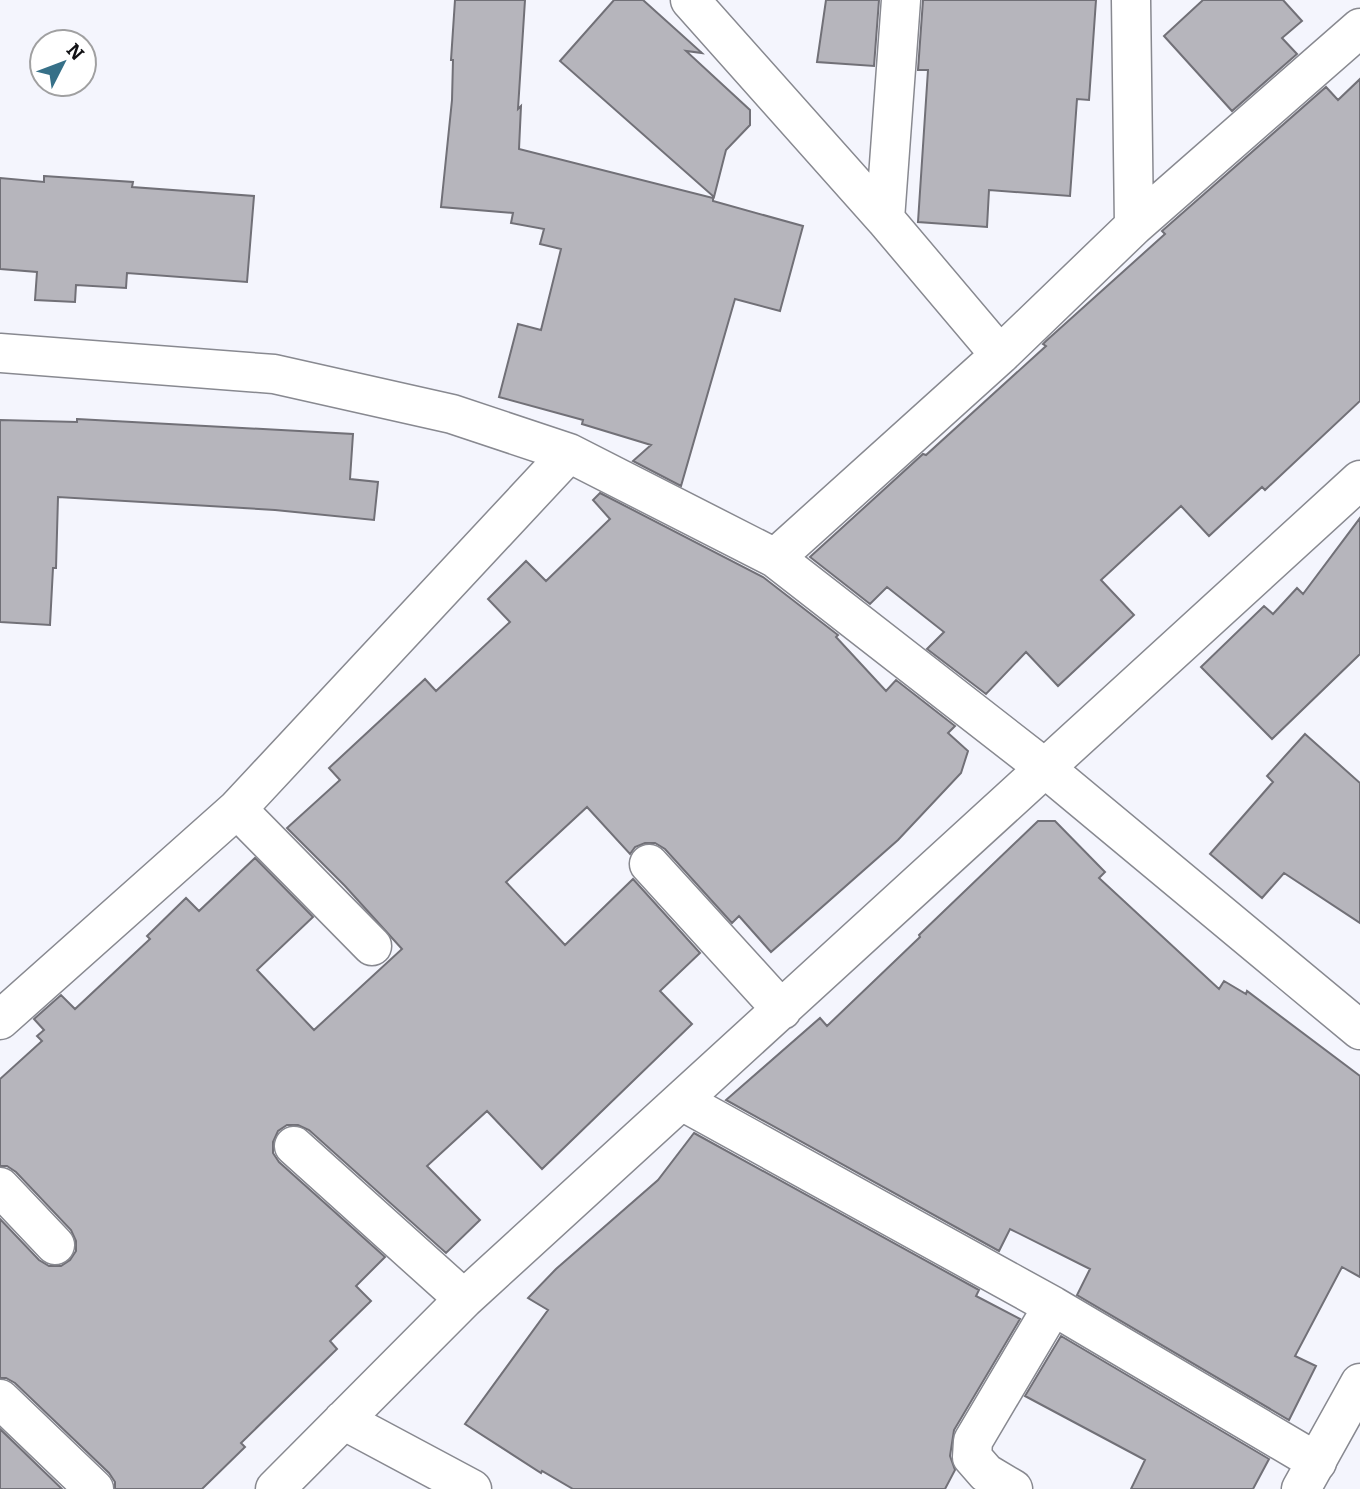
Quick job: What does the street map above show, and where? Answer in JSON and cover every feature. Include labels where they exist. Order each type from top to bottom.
[{"type":"street","points":[[690,0],[885,219],[1000,355]]},
{"type":"street","points":[[885,219],[901,0]]},
{"type":"street","points":[[1131,0],[1134,226]]},
{"type":"street","points":[[775,558],[1000,355],[1134,226],[1360,29]]},
{"type":"street","points":[[0,353],[274,374],[452,414],[569,453],[775,558],[1046,769],[1360,1030]]},
{"type":"street","points":[[0,1020],[237,809],[569,453]]},
{"type":"street","points":[[275,1489],[464,1299],[1360,480]]},
{"type":"street","points":[[237,809],[372,946]]},
{"type":"street","points":[[649,864],[782,1010]]},
{"type":"street","points":[[682,1101],[1053,1307],[1309,1476],[1360,1383]]},
{"type":"street","points":[[294,1146],[464,1299]]},
{"type":"street","points":[[0,1187],[55,1245]]},
{"type":"street","points":[[1013,1489],[986,1473],[972,1457],[974,1441],[1053,1307]]},
{"type":"street","points":[[0,1399],[94,1489]]},
{"type":"street","points":[[343,1420],[472,1489]]},
{"type":"building","points":[[455,0],[525,0],[518,109],[521,106],[519,149],[713,198],[713,201],[803,226],[780,311],[735,299],[681,486],[633,461],[651,445],[582,424],[583,420],[499,397],[518,324],[541,330],[561,249],[540,244],[544,229],[511,223],[513,213],[441,207],[452,100],[451,60]]},
{"type":"building","points":[[614,0],[643,0],[702,53],[686,51],[750,110],[750,125],[726,150],[714,197],[560,61]]},
{"type":"building","points":[[826,0],[879,0],[874,66],[817,62]]},
{"type":"building","points":[[923,0],[1096,0],[1089,100],[1077,99],[1070,196],[989,190],[987,227],[918,222],[928,70],[918,70]]},
{"type":"building","points":[[1203,0],[1283,0],[1302,21],[1282,38],[1297,54],[1232,111],[1164,36]]},
{"type":"building","points":[[1360,79],[1360,401],[1265,490],[1262,487],[1209,536],[1181,506],[1101,580],[1134,615],[1058,686],[1026,652],[986,694],[927,649],[944,632],[887,587],[870,604],[810,557],[1046,346],[1043,344],[1046,341],[1165,234],[1162,231],[1326,87],[1338,100]]},
{"type":"building","points":[[44,176],[133,182],[132,187],[254,196],[247,282],[127,273],[126,288],[76,285],[75,302],[35,300],[37,272],[0,269],[0,178],[44,182]]},
{"type":"building","points":[[77,419],[353,434],[350,479],[378,482],[374,520],[275,510],[58,497],[56,568],[53,568],[50,625],[0,622],[0,420],[77,422]]},
{"type":"building","points":[[600,493],[763,577],[838,635],[836,637],[886,691],[896,680],[955,726],[948,733],[968,751],[961,773],[898,840],[771,952],[739,916],[732,923],[665,849],[655,843],[645,843],[635,847],[630,854],[587,807],[506,882],[565,945],[633,879],[700,953],[660,991],[692,1024],[542,1169],[487,1111],[427,1166],[480,1220],[446,1253],[309,1130],[298,1125],[287,1125],[278,1131],[273,1142],[273,1153],[279,1162],[385,1257],[356,1286],[371,1301],[330,1341],[337,1349],[241,1443],[245,1447],[202,1489],[115,1489],[115,1482],[109,1473],[15,1383],[0,1378],[0,1219],[39,1260],[49,1266],[61,1266],[70,1260],[76,1251],[76,1241],[71,1230],[16,1172],[7,1166],[0,1166],[0,1079],[42,1041],[37,1036],[44,1030],[34,1019],[61,995],[75,1009],[150,939],[147,936],[186,898],[199,911],[255,858],[313,917],[257,970],[314,1030],[402,949],[287,828],[340,780],[329,768],[425,679],[436,691],[510,622],[488,599],[526,561],[546,581],[610,519],[593,500]]},
{"type":"building","points":[[1360,518],[1360,654],[1272,739],[1201,667],[1264,606],[1273,614],[1297,588],[1303,594]]},
{"type":"building","points":[[1305,734],[1360,783],[1360,923],[1284,873],[1262,898],[1210,854],[1273,782],[1267,776]]},
{"type":"building","points":[[1038,821],[1055,821],[1105,872],[1099,878],[1219,989],[1224,981],[1246,994],[1247,991],[1360,1076],[1360,1277],[1342,1267],[1295,1356],[1316,1366],[1289,1420],[1077,1295],[1090,1269],[1010,1229],[999,1251],[726,1100],[820,1018],[827,1026]]},
{"type":"building","points":[[694,1133],[979,1290],[976,1296],[1020,1319],[954,1430],[950,1456],[955,1470],[945,1489],[573,1489],[542,1471],[541,1473],[465,1424],[548,1310],[528,1298],[556,1269],[658,1180]]},
{"type":"building","points":[[1061,1336],[1269,1459],[1253,1489],[1131,1489],[1145,1460],[1025,1396]]},
{"type":"building","points":[[0,1429],[62,1489],[0,1489]]}]
